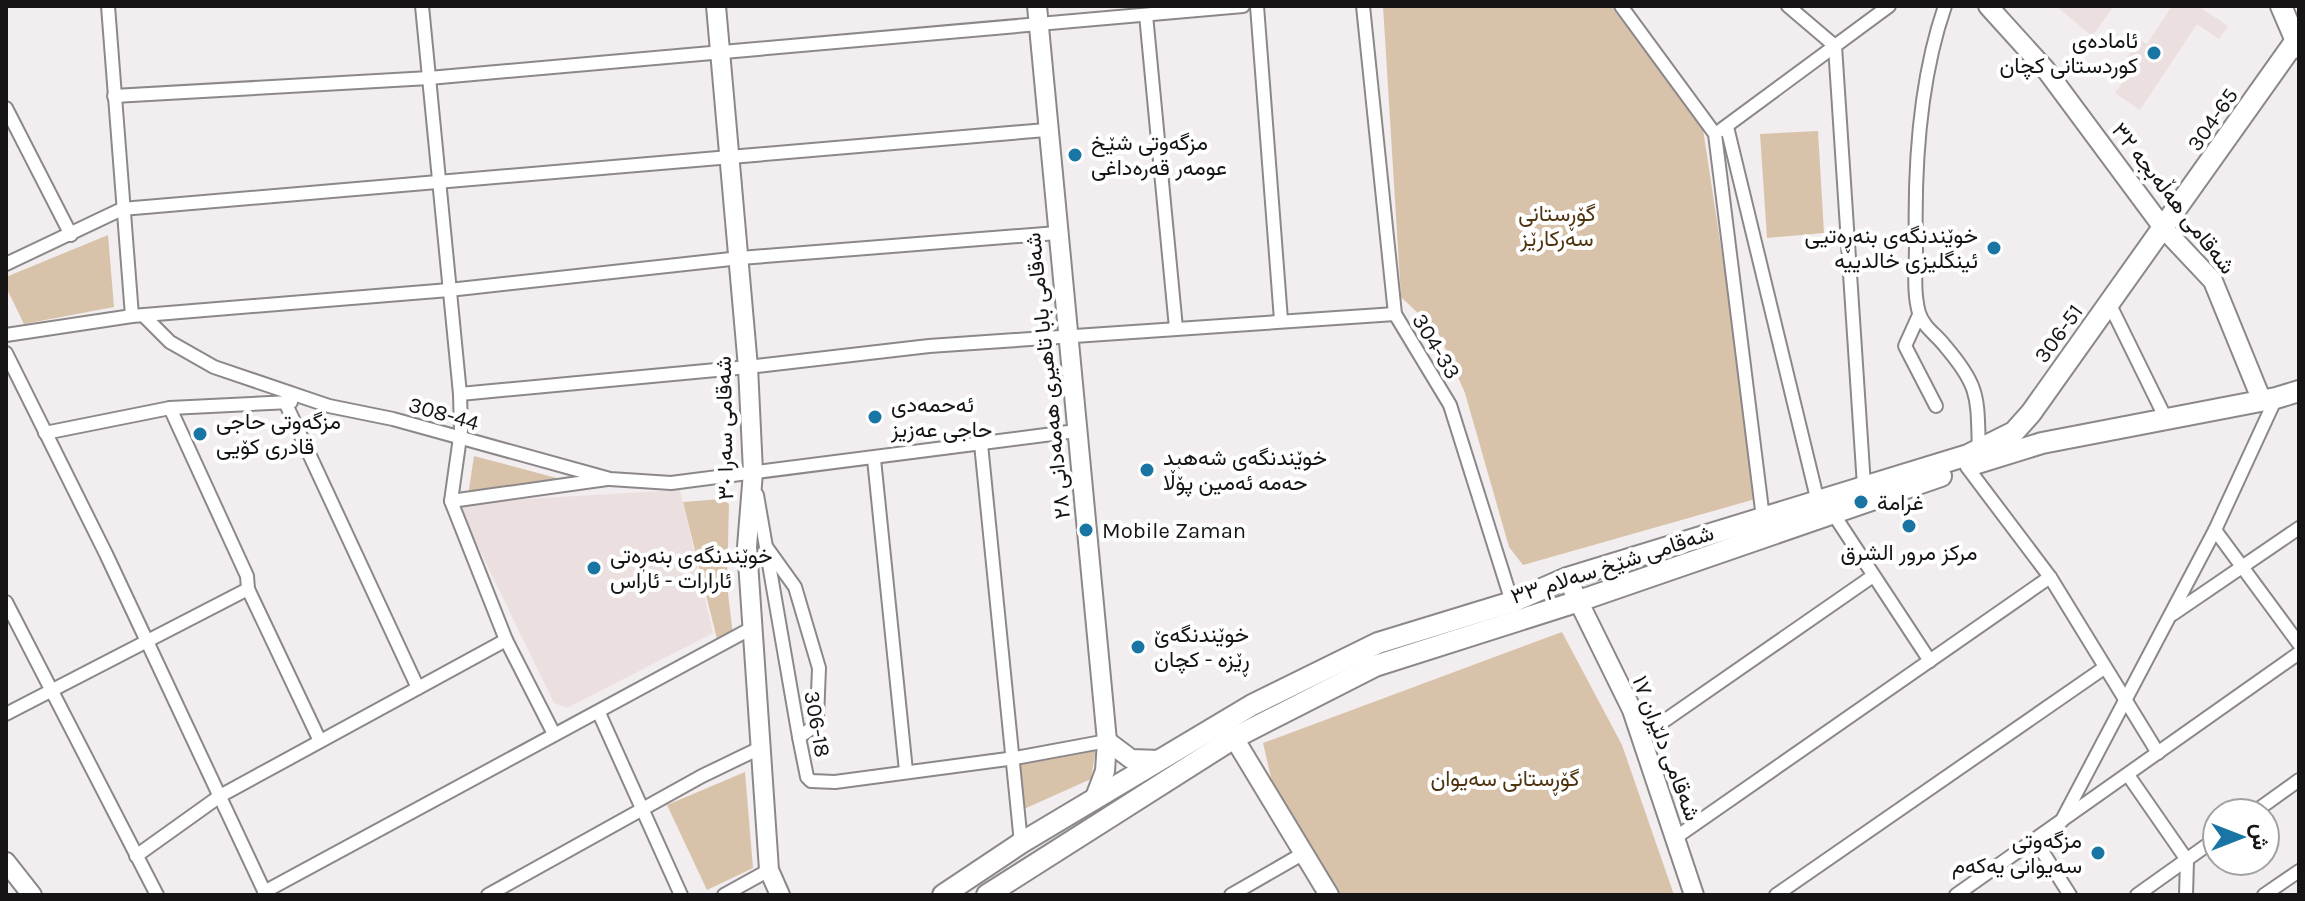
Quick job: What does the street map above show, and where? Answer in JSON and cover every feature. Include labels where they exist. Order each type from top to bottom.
[{"type":"main road","points":[[2281,6],[2298,41]]},
{"type":"main road","points":[[2294,6],[2299,16]]},
{"type":"main road","name":"304-65","points":[[2164,229],[2298,41]]},
{"type":"main road","name":"306-51","points":[[1973,459],[2014,432],[2037,405],[2164,229]]},
{"type":"main road","name":"شەقامی شێخ سەلام ٣٣","points":[[987,895],[1234,738],[1375,666],[1576,602],[1826,509],[1973,459],[2065,438],[2269,400],[2299,391]]},
{"type":"main road","points":[[2037,405],[2039,418],[2048,429],[2065,438]]},
{"type":"main road","name":"شەقامی شێخ سەلام ٣٣","points":[[943,895],[1020,844],[1252,705],[1378,643],[1512,602],[1567,578],[1763,518],[1826,509],[1864,486],[1906,481]]},
{"type":"main road","points":[[1015,877],[1020,844],[1050,855]]},
{"type":"street","points":[[108,6],[122,209],[138,316]]},
{"type":"street","points":[[422,6],[460,394],[460,439],[451,501],[506,640],[554,734]]},
{"type":"street","name":"شەقامی سەرا ٣٠","points":[[716,6],[732,156],[748,367],[753,472],[747,547],[750,629],[769,870],[780,895]]},
{"type":"street","name":"شەقامی بابا تاهیری هەمەدانی ٢٨","points":[[1037,6],[1046,130],[1107,741],[1105,771],[1094,800]]},
{"type":"street","points":[[114,96],[429,78],[1243,6]]},
{"type":"street","points":[[1257,6],[1281,320]]},
{"type":"street","name":"304-33","points":[[1363,6],[1395,314],[1450,405],[1512,602]]},
{"type":"street","points":[[1621,6],[1721,130],[1826,509],[1930,661]]},
{"type":"street","points":[[1788,6],[1835,46],[1864,486]]},
{"type":"street","points":[[1721,130],[1889,6]]},
{"type":"street","points":[[1945,6],[1932,42],[1914,200],[1915,290],[1919,315],[1926,328],[1971,377],[1978,397],[1973,459],[2158,753]]},
{"type":"street","name":"شەقامی هەڵەبجە ٣٢","points":[[1988,6],[2046,70],[2164,229],[2213,281],[2269,400]]},
{"type":"street","points":[[1146,15],[1176,328]]},
{"type":"street","points":[[6,108],[71,235]]},
{"type":"street","points":[[6,264],[122,209],[1046,130]]},
{"type":"street","points":[[1721,130],[1763,518]]},
{"type":"street","points":[[6,335],[138,316],[449,290],[740,258],[1057,233]]},
{"type":"street","points":[[2109,303],[2166,419]]},
{"type":"street","points":[[460,394],[748,367],[929,346],[1395,314]]},
{"type":"street","points":[[1919,315],[1905,346],[1936,406]]},
{"type":"street","name":"308-44","points":[[138,316],[170,342],[214,367],[329,406],[393,419],[610,479],[671,483],[1076,431]]},
{"type":"street","points":[[6,353],[147,640],[265,893],[750,629]]},
{"type":"street","points":[[2061,822],[2215,530],[2269,400]]},
{"type":"street","points":[[285,402],[418,688]]},
{"type":"street","points":[[45,433],[170,408],[285,402],[329,406]]},
{"type":"street","points":[[170,408],[247,576],[248,589],[320,741]]},
{"type":"street","points":[[981,444],[1015,758],[1020,844]]},
{"type":"street","points":[[874,459],[906,771]]},
{"type":"street","name":"306-18","points":[[753,472],[799,737],[807,777],[811,781],[835,782],[1015,758],[1107,741]]},
{"type":"street","points":[[451,501],[610,479]]},
{"type":"street","points":[[2170,616],[2299,528]]},
{"type":"street","points":[[2215,530],[2299,644]]},
{"type":"street","points":[[765,546],[795,587],[819,668],[817,718],[812,728],[799,737]]},
{"type":"street","points":[[1641,737],[1873,576]]},
{"type":"street","points":[[1675,838],[2050,577]]},
{"type":"street","name":"شەقامی دلێران ١٧","points":[[1567,578],[1576,602],[1632,710],[1694,895]]},
{"type":"street","points":[[6,714],[248,589]]},
{"type":"street","points":[[6,602],[157,895]]},
{"type":"street","points":[[136,856],[220,796],[506,640]]},
{"type":"street","points":[[1956,895],[2299,653]]},
{"type":"street","points":[[1776,895],[2104,668]]},
{"type":"street","points":[[599,713],[681,895]]},
{"type":"street","points":[[1234,738],[1329,895]]},
{"type":"street","points":[[1107,741],[1131,759],[1161,760]]},
{"type":"street","points":[[488,895],[760,748]]},
{"type":"street","points":[[2128,775],[2187,860],[2186,895]]},
{"type":"street","points":[[2275,797],[2299,780]]},
{"type":"street","points":[[2035,840],[2070,895]]},
{"type":"street","points":[[2137,895],[2201,850]]},
{"type":"street","points":[[1231,895],[1304,853]]},
{"type":"street","points":[[6,862],[32,895]]},
{"type":"street","points":[[724,895],[769,870]]},
{"type":"street","points":[[2264,895],[2299,871]]},
{"type":"shaded area","points":[[2056,6],[2114,6],[2092,36]]},
{"type":"shaded area","name":"ئامادەی کوردستانی کچان","points":[[2172,6],[2198,6],[2228,26],[2219,39],[2197,24],[2140,110],[2115,93],[2133,67],[2125,61],[2139,39],[2147,44]]},
{"type":"shaded area","name":"خوێندنگەی بنەڕەتی ئارارات - ئاراس","points":[[680,490],[713,633],[567,708],[554,703],[457,503]]},
{"type":"green space","name":"گۆڕستانی سەرکارێز","points":[[1383,6],[1611,6],[1703,129],[1759,498],[1523,565],[1509,547],[1465,393],[1438,332],[1401,297]]},
{"type":"green space","points":[[1818,131],[1824,233],[1767,238],[1760,134]]},
{"type":"green space","points":[[108,235],[114,307],[24,324],[6,287],[6,277]]},
{"type":"green space","points":[[474,456],[564,480],[468,496]]},
{"type":"green space","points":[[722,499],[729,504],[727,585],[733,635],[718,643],[683,502]]},
{"type":"green space","name":"گۆڕستانی سەیوان","points":[[1562,632],[1622,745],[1674,895],[1341,895],[1273,786],[1263,743]]},
{"type":"green space","points":[[1096,748],[1091,779],[1024,809],[1018,762]]},
{"type":"green space","points":[[745,772],[753,868],[707,890],[667,805]]},
{"type":"place","name":"ئامادەی کوردستانی کچان","points":[[2154,53]]},
{"type":"place","name":"مزگەوتی شێخ عومەر قەرەداغی","points":[[1075,155]]},
{"type":"place","name":"خوێندنگەی بنەڕەتیی ئینگلیزی خالدییە","points":[[1994,248]]},
{"type":"place","name":"ئەحمەدی حاجی عەزیز","points":[[875,417]]},
{"type":"place","name":"مزگەوتی حاجی قادری کۆیی","points":[[200,434]]},
{"type":"place","name":"خوێندنگەی شەهید حەمە ئەمین پۆڵا","points":[[1147,470]]},
{"type":"place","name":"غرامة","points":[[1861,502]]},
{"type":"place","name":"مرکز مرور الشرق","points":[[1909,526]]},
{"type":"place","name":"Mobile Zaman","points":[[1086,530]]},
{"type":"place","name":"خوێندنگەی بنەڕەتی ئارارات - ئاراس","points":[[594,568]]},
{"type":"place","name":"خوێندنگەێ ڕێزە - کچان","points":[[1138,647]]},
{"type":"place","name":"مزگەوتی سەیوانی یەکەم","points":[[2098,853]]}]
